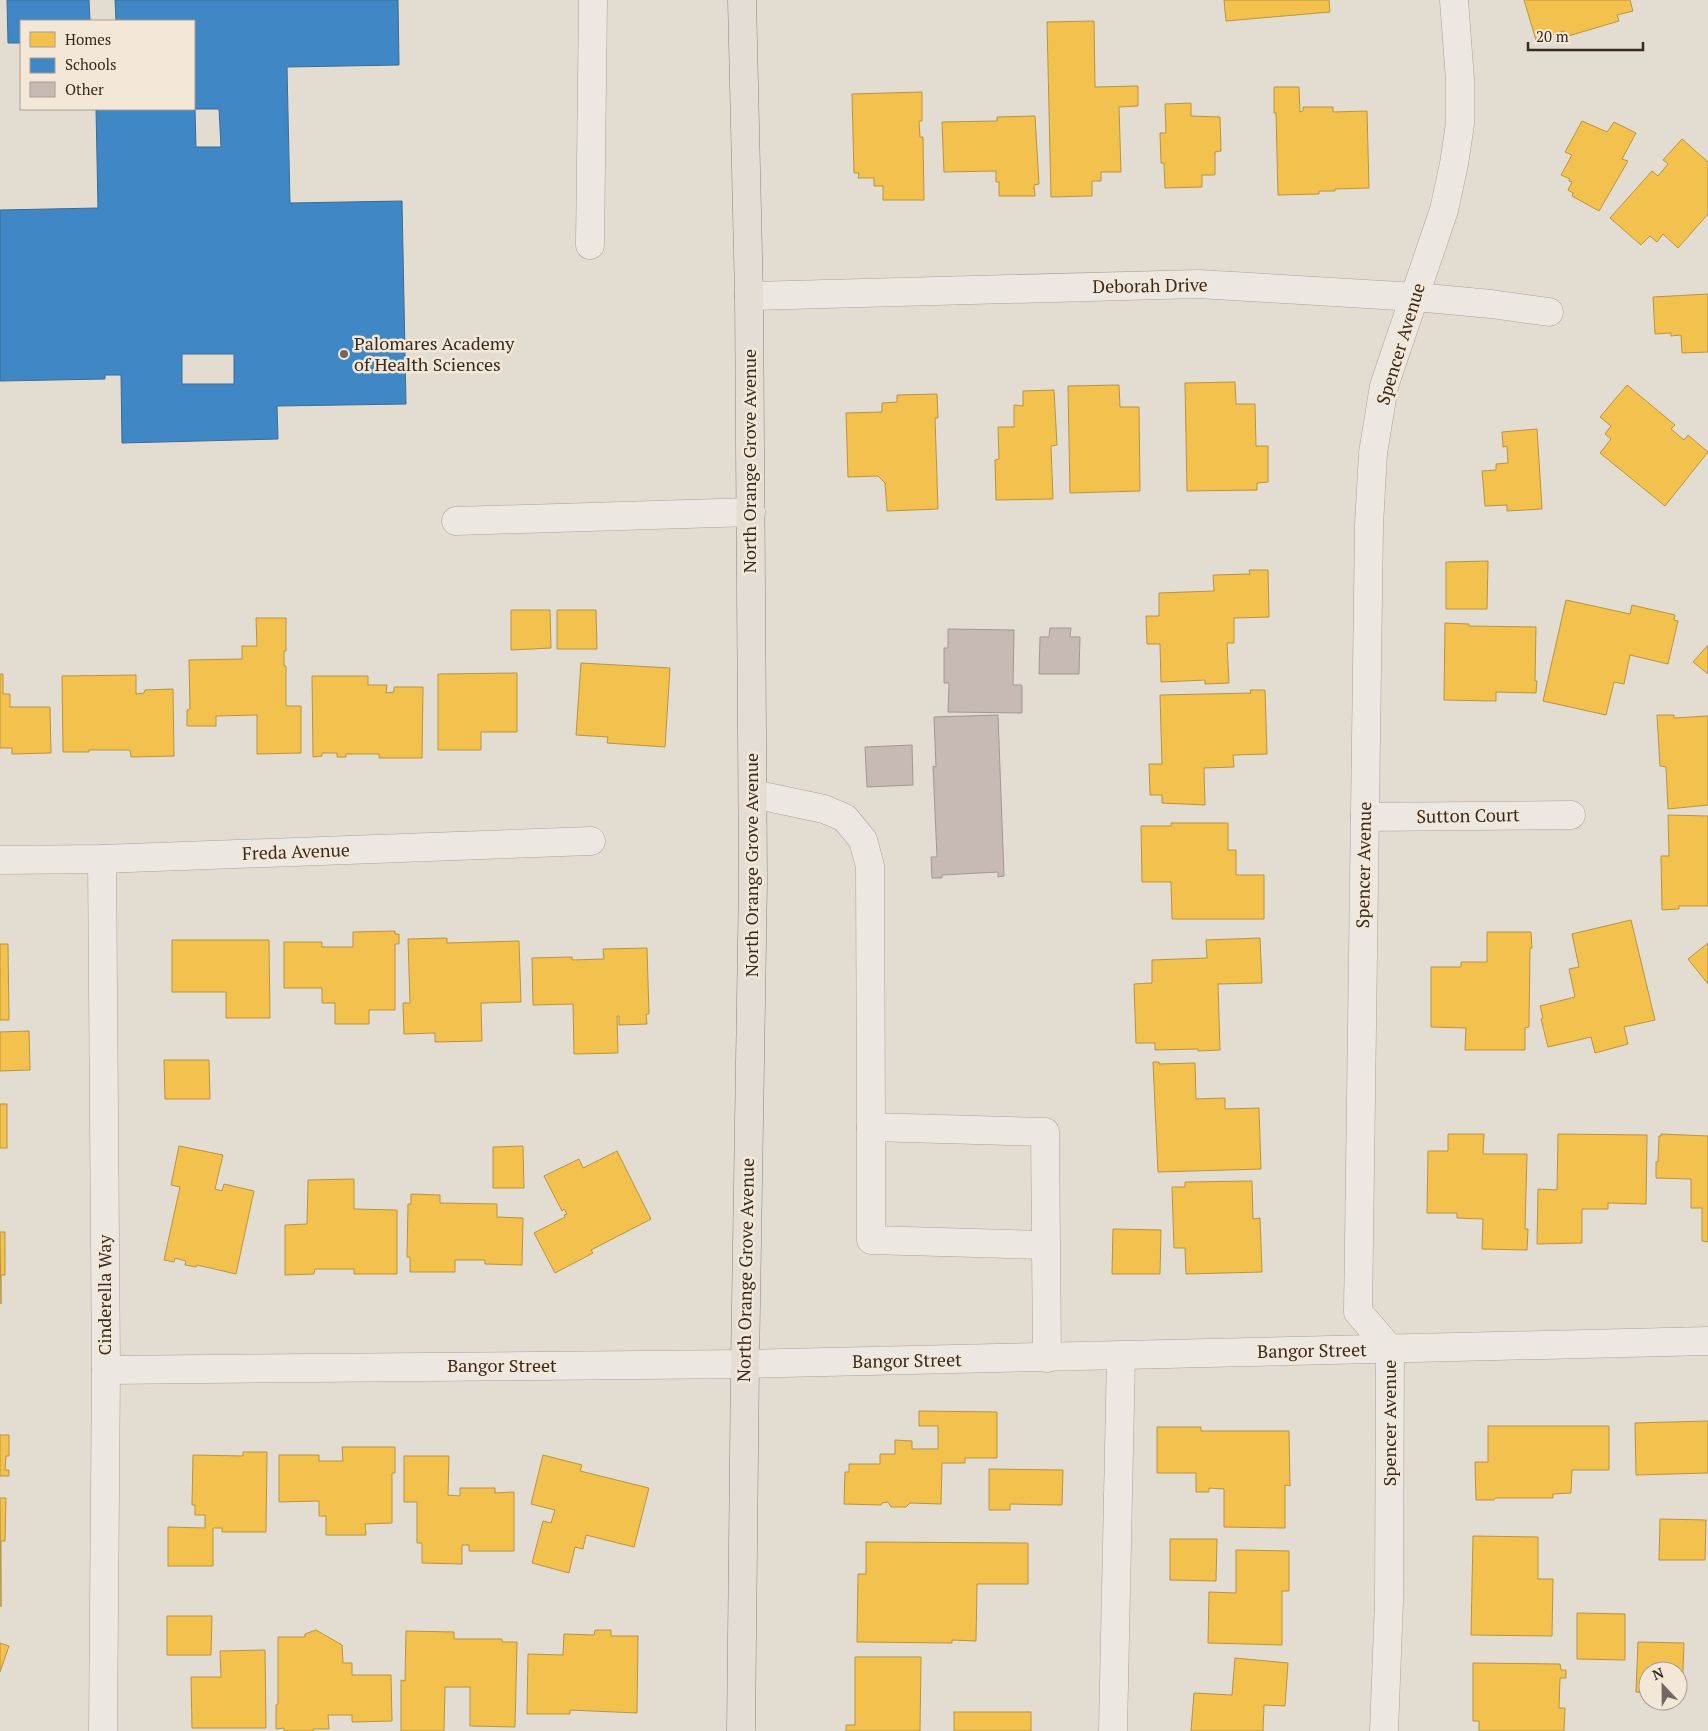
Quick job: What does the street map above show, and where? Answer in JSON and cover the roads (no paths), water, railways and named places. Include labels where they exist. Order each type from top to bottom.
[{"type":"main road","name":"North Orange Grove Avenue","points":[[741,1731],[744,1364],[753,891],[749,296],[742,0]]},
{"type":"street","points":[[590,245],[593,0]]},
{"type":"street","name":"Spencer Avenue","points":[[1384,1731],[1389,1601],[1390,1350],[1358,1312],[1369,535],[1372,453],[1384,386],[1416,297],[1444,210],[1454,164],[1460,124],[1460,80],[1454,0]]},
{"type":"street","name":"Deborah Drive","points":[[749,296],[1199,284],[1416,297],[1492,304],[1549,312]]},
{"type":"street","points":[[456,522],[751,512]]},
{"type":"street","points":[[753,794],[824,809],[845,818],[863,840],[870,866],[871,1240],[1045,1245]]},
{"type":"street","name":"Sutton Court","points":[[1365,817],[1571,815]]},
{"type":"street","name":"Freda Avenue","points":[[0,860],[102,860],[591,841]]},
{"type":"street","name":"Cinderella Way","points":[[102,860],[106,1370],[104,1731]]},
{"type":"street","points":[[871,1127],[1045,1132],[1047,1358]]},
{"type":"street","name":"Bangor Street","points":[[106,1370],[744,1364],[1708,1341]]},
{"type":"street","points":[[1113,1731],[1121,1356]]},
{"type":"place","name":"Palomares Academy of Health Sciences","points":[[344,354]]}]
